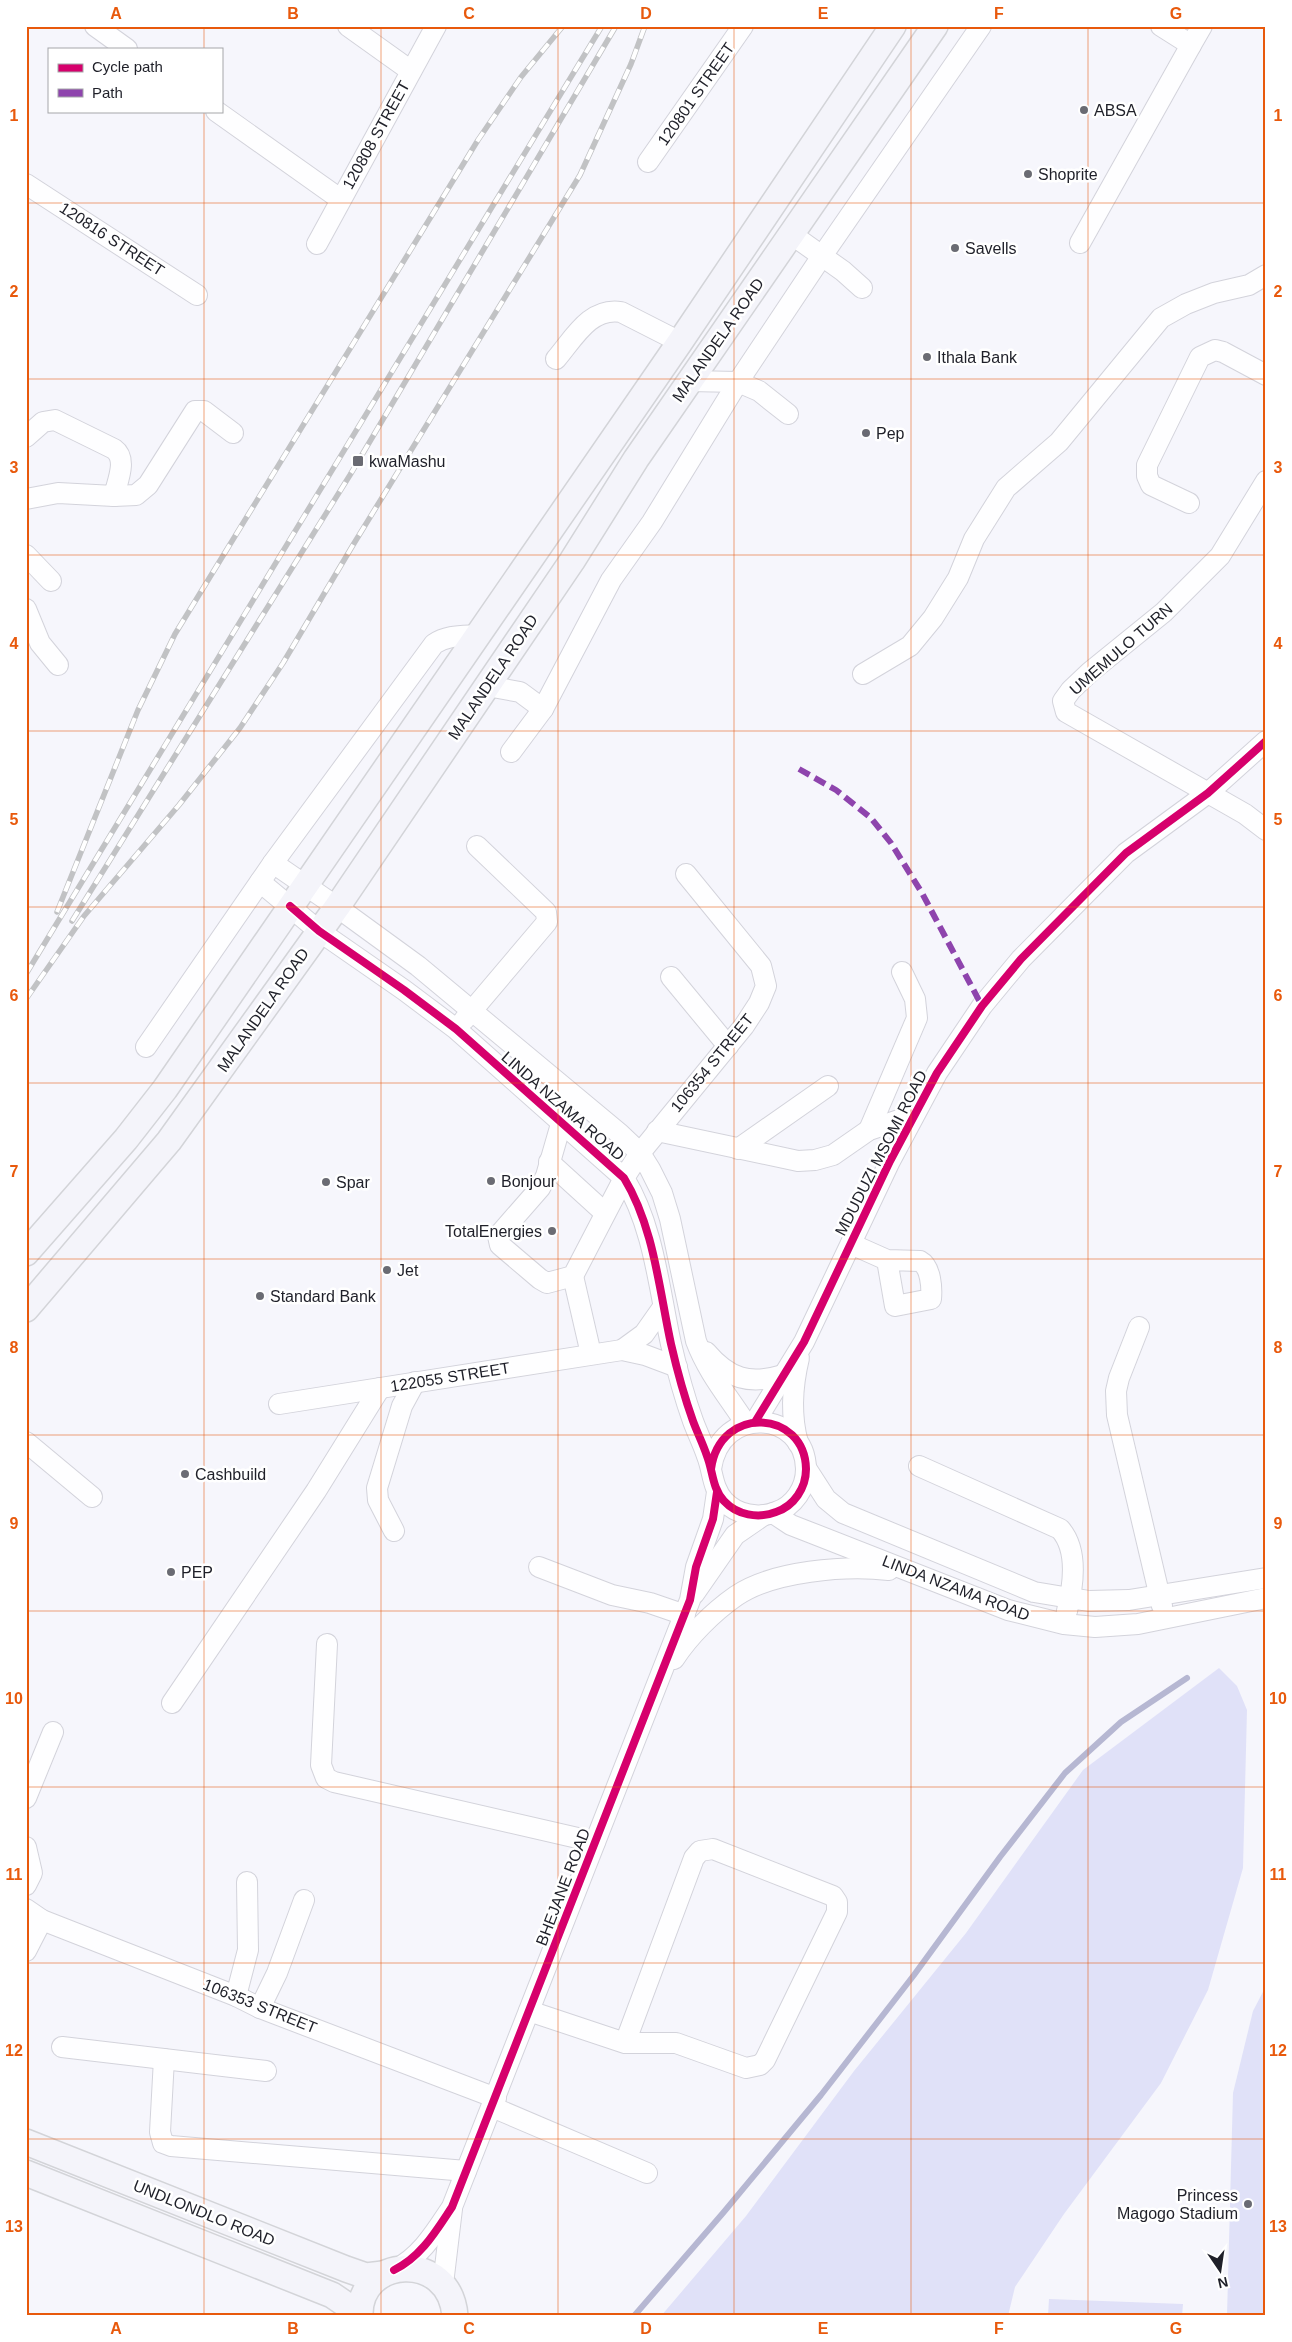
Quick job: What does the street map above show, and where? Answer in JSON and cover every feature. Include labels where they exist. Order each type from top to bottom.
[{"type":"main road","name":"MALANDELA ROAD","points":[[26,1253],[126,1139],[165,1089],[680,342],[893,26]]},
{"type":"main road","name":"MALANDELA ROAD","points":[[26,1309],[140,1178],[169,1141],[337,907],[690,381],[935,26]]},
{"type":"main road","name":"UNDLONDLO ROAD","points":[[26,2142],[366,2276],[407,2268],[420,2270],[433,2275],[449,2298]]},
{"type":"main road","name":"UNDLONDLO ROAD","points":[[26,2173],[332,2295],[351,2308],[356,2316]]},
{"type":"main road","points":[[360,2316],[362,2300],[367,2290],[388,2272]]},
{"type":"main road","points":[[449,2298],[466,2316]]},
{"type":"street","points":[[96,26],[126,48]]},
{"type":"street","points":[[348,26],[411,71]]},
{"type":"street","name":"120808 STREET","points":[[317,244],[436,26]]},
{"type":"street","name":"120801 STREET","points":[[648,162],[743,26]]},
{"type":"street","points":[[511,752],[543,710],[611,580],[652,522],[738,382],[822,256],[981,26]]},
{"type":"street","points":[[1161,26],[1191,45]]},
{"type":"street","points":[[1080,243],[1202,26]]},
{"type":"street","points":[[217,112],[340,199]]},
{"type":"street","name":"120816 STREET","points":[[26,184],[197,295]]},
{"type":"street","points":[[791,234],[862,288]]},
{"type":"street","points":[[863,674],[910,646],[933,618],[958,578],[974,539],[1006,488],[1059,442],[1161,318],[1186,304],[1214,293],[1248,284],[1266,275]]},
{"type":"street","points":[[556,358],[589,320],[599,314],[612,311],[621,312],[680,342]]},
{"type":"street","points":[[1189,503],[1151,486],[1146,471],[1147,465],[1200,357],[1216,350],[1266,375]]},
{"type":"street","points":[[690,381],[738,382],[759,391],[788,414]]},
{"type":"street","points":[[26,499],[58,493],[114,496],[136,495],[148,486],[195,411],[204,411],[233,432]]},
{"type":"street","points":[[26,436],[43,422],[55,420],[114,449],[119,453],[122,461],[114,496]]},
{"type":"street","name":"UMEMULO TURN","points":[[1208,793],[1066,712],[1063,701],[1071,690],[1090,672],[1164,612],[1198,581],[1220,556],[1266,481]]},
{"type":"street","points":[[26,555],[51,581]]},
{"type":"street","points":[[26,609],[40,643],[58,665]]},
{"type":"street","points":[[146,1047],[273,863],[434,644],[450,636],[477,635]]},
{"type":"street","points":[[507,656],[520,692]]},
{"type":"street","points":[[487,686],[520,692],[543,710]]},
{"type":"street","name":"MDUDUZI MSOMI ROAD","points":[[750,1423],[804,1342],[890,1161],[914,1115],[942,1065],[982,1006],[1021,959],[1126,853],[1208,793],[1266,741]]},
{"type":"street","points":[[1208,793],[1245,814],[1266,830]]},
{"type":"street","points":[[456,1029],[547,922],[548,917],[546,912],[478,846]]},
{"type":"street","name":"LINDA NZAMA ROAD","points":[[273,863],[418,966],[620,1134],[640,1153],[662,1193],[696,1342],[710,1373],[750,1423]]},
{"type":"street","name":"106354 STREET","points":[[573,1276],[624,1178],[640,1153],[728,1046],[759,1004],[766,986],[766,978],[761,966],[686,874]]},
{"type":"street","name":"LINDA NZAMA ROAD","points":[[260,882],[319,931],[456,1029],[624,1178],[640,1211],[688,1407],[711,1469]]},
{"type":"street","points":[[869,1130],[917,1018],[914,999],[902,972]]},
{"type":"street","points":[[671,977],[728,1046]]},
{"type":"street","points":[[542,1107],[560,1084]]},
{"type":"street","points":[[738,1148],[828,1086]]},
{"type":"street","points":[[657,1131],[798,1161],[815,1160],[833,1155],[869,1130],[914,1115]]},
{"type":"street","points":[[561,1124],[540,1188],[498,1236],[498,1240],[540,1280],[547,1282],[573,1276],[591,1354]]},
{"type":"street","points":[[549,1162],[605,1213]]},
{"type":"street","points":[[851,1244],[887,1260]]},
{"type":"street","points":[[654,1266],[679,1261]]},
{"type":"street","name":"122055 STREET","points":[[622,1350],[644,1334],[663,1307]]},
{"type":"street","points":[[1138,1326],[1118,1378],[1116,1391],[1117,1415],[1165,1620]]},
{"type":"street","points":[[696,1342],[724,1370],[735,1377],[748,1380],[765,1380],[783,1375]]},
{"type":"street","name":"MDUDUZI MSOMI ROAD","points":[[798,1443],[792,1422],[793,1390],[804,1342]]},
{"type":"street","name":"122055 STREET","points":[[279,1404],[622,1350],[646,1355],[677,1367]]},
{"type":"street","points":[[394,1530],[378,1500],[377,1488],[402,1406],[415,1382]]},
{"type":"street","points":[[172,1703],[316,1491],[380,1388]]},
{"type":"street","points":[[750,1423],[775,1425],[791,1435],[798,1443],[804,1455],[806,1468],[798,1496],[784,1509],[752,1516],[741,1513],[728,1504],[717,1492],[711,1469],[716,1449],[721,1440],[732,1430],[750,1423]]},
{"type":"street","points":[[26,1442],[92,1497]]},
{"type":"street","points":[[919,1466],[1060,1529],[1065,1535],[1072,1561],[1070,1598],[1064,1624]]},
{"type":"street","name":"LINDA NZAMA ROAD","points":[[806,1468],[826,1499],[844,1513],[1034,1592],[1089,1601],[1129,1600],[1266,1578]]},
{"type":"street","name":"BHEJANE ROAD","points":[[688,1607],[696,1567],[713,1519],[717,1492]]},
{"type":"street","name":"LINDA NZAMA ROAD","points":[[768,1514],[790,1525],[1008,1610],[1064,1624],[1096,1627],[1165,1620],[1266,1598]]},
{"type":"street","name":"BHEJANE ROAD","points":[[388,2272],[411,2261],[422,2249],[452,2207],[688,1607],[735,1535],[768,1514]]},
{"type":"street","points":[[539,1567],[612,1595],[650,1603],[688,1607]]},
{"type":"street","points":[[656,1685],[688,1640],[736,1596],[754,1586],[812,1572],[858,1567],[918,1575]]},
{"type":"street","points":[[327,1644],[321,1765],[326,1778],[334,1782],[595,1842]]},
{"type":"street","points":[[26,1798],[53,1732]]},
{"type":"street","points":[[26,1846],[32,1873],[26,1886]]},
{"type":"street","points":[[529,2011],[625,2043],[676,2043],[746,2068],[760,2066],[765,2060],[837,1912],[837,1902],[833,1896],[713,1849],[700,1851],[694,1858],[625,2043]]},
{"type":"street","points":[[236,1996],[248,1950],[247,1882]]},
{"type":"street","points":[[260,2008],[277,1973],[304,1900]]},
{"type":"street","points":[[26,1951],[34,1914]]},
{"type":"street","name":"106353 STREET","points":[[34,1914],[494,2103],[647,2173]]},
{"type":"street","points":[[62,2048],[266,2071]]},
{"type":"street","points":[[164,2059],[160,2132],[163,2143],[171,2146],[466,2171]]},
{"type":"street","name":"BHEJANE ROAD","points":[[449,2298],[452,2207]]},
{"type":"shaded area","points":[[1219,1668],[1237,1686],[1247,1710],[1243,1868],[1208,1990],[1161,2083],[1064,2214],[1015,2287],[1008,2316],[661,2316],[746,2216],[854,2071],[966,1933],[1083,1770]]},
{"type":"shaded area","name":"Princess Magogo Stadium","points":[[1266,1986],[1266,2316],[1227,2316],[1233,2093],[1253,2011]]},
{"type":"shaded area","points":[[1049,2299],[1183,2304],[1182,2316],[1048,2316]]},
{"type":"waterway","points":[[634,2316],[821,2095],[914,1975],[1000,1857],[1065,1773],[1121,1722],[1187,1678]]},
{"type":"railway","points":[[57,912],[138,710],[175,634],[478,140],[521,77],[563,26]]},
{"type":"railway","points":[[26,974],[602,26]]},
{"type":"railway","points":[[72,921],[350,475],[616,26]]},
{"type":"railway","points":[[26,999],[84,916],[179,805],[240,728],[283,663],[353,545],[580,175],[631,64],[645,26]]},
{"type":"marked path","points":[[799,769],[836,790],[871,818],[891,843],[922,893],[982,1006]]},
{"type":"cycle path","points":[[755,1422],[804,1342],[890,1161],[937,1073],[982,1006],[1021,959],[1126,853],[1208,793],[1266,741]]},
{"type":"cycle path","points":[[290,906],[319,931],[456,1029],[624,1178],[634,1197],[649,1238],[681,1383],[720,1496],[729,1506],[741,1512],[755,1515],[776,1512],[788,1505],[798,1495],[804,1483],[806,1469],[802,1449],[792,1435],[778,1426],[762,1422],[745,1425],[729,1433],[718,1448],[711,1469]]},
{"type":"cycle path","points":[[394,2270],[404,2265],[420,2251],[452,2207],[690,1600],[696,1567],[713,1519],[717,1492]]},
{"type":"place","name":"ABSA","points":[[1084,110]]},
{"type":"place","name":"Shoprite","points":[[1028,174]]},
{"type":"place","name":"Savells","points":[[955,248]]},
{"type":"place","name":"Ithala Bank","points":[[927,357]]},
{"type":"place","name":"Pep","points":[[866,433]]},
{"type":"place","name":"kwaMashu","points":[[358,461]]},
{"type":"place","name":"Bonjour","points":[[491,1181]]},
{"type":"place","name":"Spar","points":[[326,1182]]},
{"type":"place","name":"TotalEnergies","points":[[552,1231]]},
{"type":"place","name":"Jet","points":[[387,1270]]},
{"type":"place","name":"Standard Bank","points":[[260,1296]]},
{"type":"place","name":"Cashbuild","points":[[185,1474]]},
{"type":"place","name":"PEP","points":[[171,1572]]},
{"type":"place","name":"Princess Magogo Stadium","points":[[1248,2204]]}]
